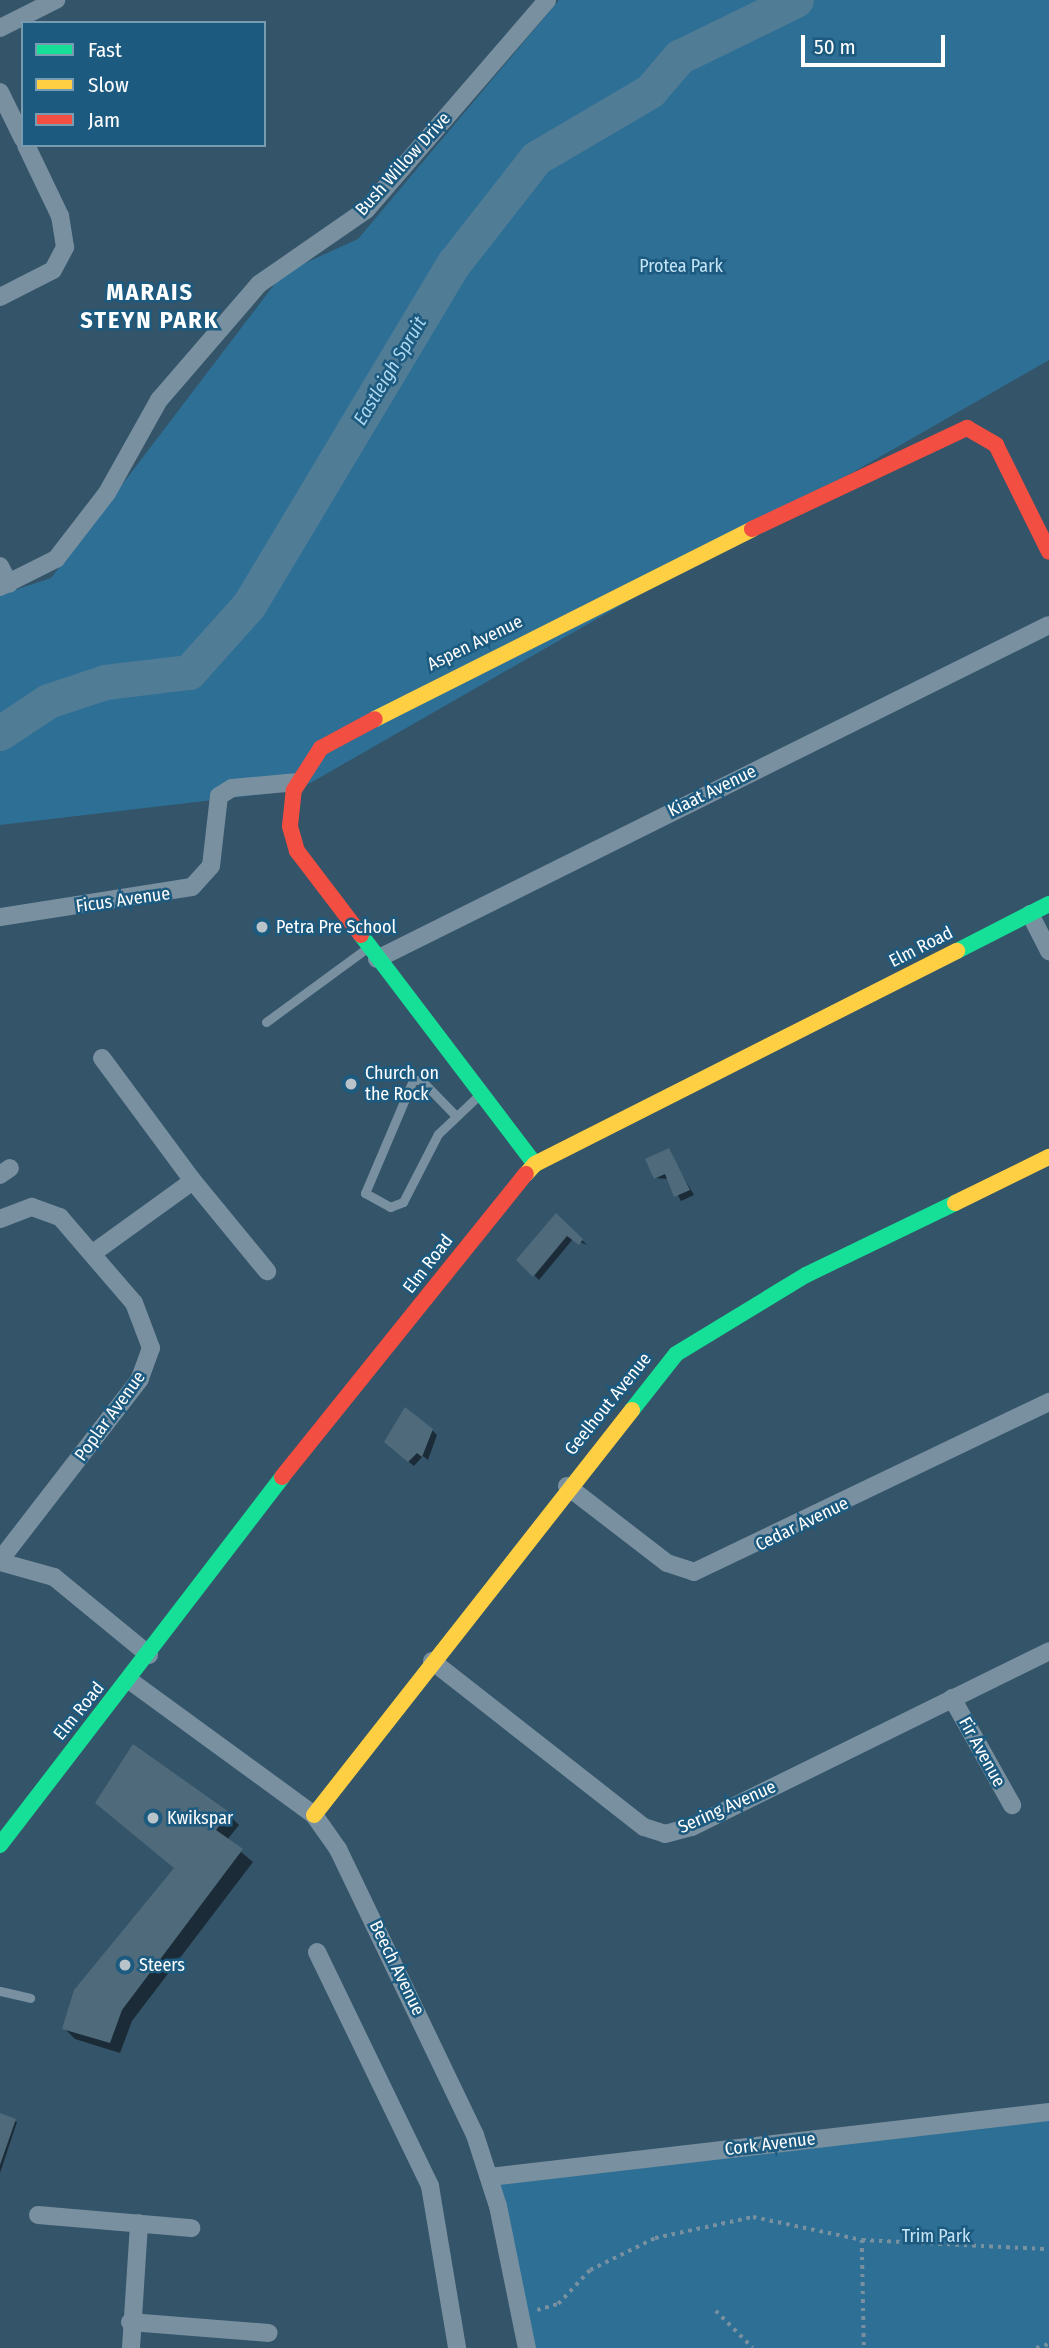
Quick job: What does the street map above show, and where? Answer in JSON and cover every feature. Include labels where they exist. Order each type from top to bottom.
[{"type":"street","points":[[0,28],[55,0]]},
{"type":"street","name":"Bush Willow Drive","points":[[4,585],[42,569],[70,544],[107,493],[159,400],[259,284],[366,210],[547,0]]},
{"type":"street","points":[[0,92],[21,135]]},
{"type":"street","points":[[0,297],[53,270],[65,247],[60,216],[27,147]]},
{"type":"street","name":"Aspen Avenue","points":[[535,1164],[297,851],[290,826],[298,782],[321,748],[342,732],[946,433],[967,428],[996,445],[1049,552]]},
{"type":"street","points":[[0,566],[4,585]]},
{"type":"street","name":"Kiaat Avenue","points":[[372,953],[1049,625]]},
{"type":"street","name":"Ficus Avenue","points":[[0,916],[192,887],[211,866],[219,796],[232,788],[298,782]]},
{"type":"street","name":"Elm Road","points":[[0,1844],[149,1655],[345,1395],[535,1164],[1049,905]]},
{"type":"street","points":[[1030,914],[1049,951]]},
{"type":"street","points":[[102,1058],[193,1181],[267,1271]]},
{"type":"street","name":"Geelhout Avenue","points":[[314,1815],[566,1486],[662,1367],[692,1341],[806,1275],[1049,1157]]},
{"type":"street","points":[[93,1253],[193,1181]]},
{"type":"street","name":"Poplar Avenue","points":[[0,1219],[20,1209],[46,1209],[93,1253],[146,1323],[148,1362],[0,1561]]},
{"type":"street","name":"Cedar Avenue","points":[[566,1486],[667,1563],[694,1572],[1049,1402]]},
{"type":"street","points":[[0,1561],[54,1577],[149,1655]]},
{"type":"street","name":"Sering Avenue","points":[[432,1661],[644,1826],[665,1833],[692,1826],[1049,1651]]},
{"type":"street","name":"Beech Avenue","points":[[129,1680],[314,1815],[400,1970],[490,2177],[527,2348]]},
{"type":"street","name":"Fir Avenue","points":[[953,1698],[1012,1805]]},
{"type":"street","points":[[317,1952],[430,2186],[454,2348]]},
{"type":"street","name":"Cork Avenue","points":[[490,2177],[1049,2112]]},
{"type":"street","points":[[38,2216],[191,2228]]},
{"type":"street","points":[[131,2348],[130,2322],[139,2223]]},
{"type":"street","points":[[130,2322],[269,2333]]},
{"type":"lane","points":[[266,1022],[372,953]]},
{"type":"lane","points":[[456,1116],[421,1080],[413,1080],[365,1193],[390,1207],[403,1202],[432,1143],[481,1093]]},
{"type":"lane","points":[[0,1991],[30,1998]]},
{"type":"path","points":[[521,2315],[558,2304],[590,2270],[655,2238],[753,2217],[862,2240],[1049,2249]]},
{"type":"path","points":[[862,2240],[863,2348]]},
{"type":"path","points":[[716,2311],[752,2348]]},
{"type":"path","points":[[1036,2348],[1049,2344]]},
{"type":"green space","name":"Protea Park","points":[[559,0],[1049,0],[1049,360],[298,790],[0,825],[0,595],[51,578],[283,273],[358,239]]},
{"type":"green space","name":"Trim Park","points":[[1049,2109],[1049,2348],[524,2348],[490,2181]]},
{"type":"building","points":[[669,1148],[690,1190],[674,1197],[665,1174],[654,1179],[645,1159]]},
{"type":"building","points":[[556,1213],[583,1239],[579,1245],[567,1236],[533,1277],[516,1260]]},
{"type":"building","points":[[405,1407],[433,1429],[422,1457],[417,1453],[408,1462],[384,1442]]},
{"type":"building","points":[[133,1744],[229,1812],[216,1830],[243,1849],[122,2010],[110,2043],[62,2029],[74,1990],[174,1868],[95,1803]]},
{"type":"building","points":[[0,2113],[16,2119],[0,2165]]},
{"type":"waterway","name":"Eastleigh Spruit","points":[[0,733],[48,701],[105,682],[189,672],[249,605],[454,263],[536,158],[650,91],[679,57],[796,0]]},
{"type":"traffic: fast","points":[[957,951],[1049,904]]},
{"type":"traffic: fast","points":[[361,935],[535,1164]]},
{"type":"traffic: fast","points":[[632,1410],[676,1354],[806,1275],[955,1203]]},
{"type":"traffic: fast","points":[[0,1845],[282,1477]]},
{"type":"traffic: slow","points":[[375,719],[752,529]]},
{"type":"traffic: slow","points":[[526,1174],[535,1164],[957,951]]},
{"type":"traffic: slow","points":[[955,1203],[1049,1157]]},
{"type":"traffic: slow","points":[[314,1815],[632,1410]]},
{"type":"traffic: jam","points":[[752,529],[967,428],[996,445],[1049,552]]},
{"type":"traffic: jam","points":[[361,935],[297,851],[290,826],[294,790],[321,748],[375,719]]},
{"type":"traffic: jam","points":[[282,1477],[526,1174]]},
{"type":"place","name":"Petra Pre School","points":[[262,927]]},
{"type":"place","name":"Church on the Rock","points":[[351,1084]]},
{"type":"place","name":"Kwikspar","points":[[153,1818]]},
{"type":"place","name":"Steers","points":[[125,1965]]},
{"type":"district","name":"MARAIS STEYN PARK","points":[[150,307]]}]
